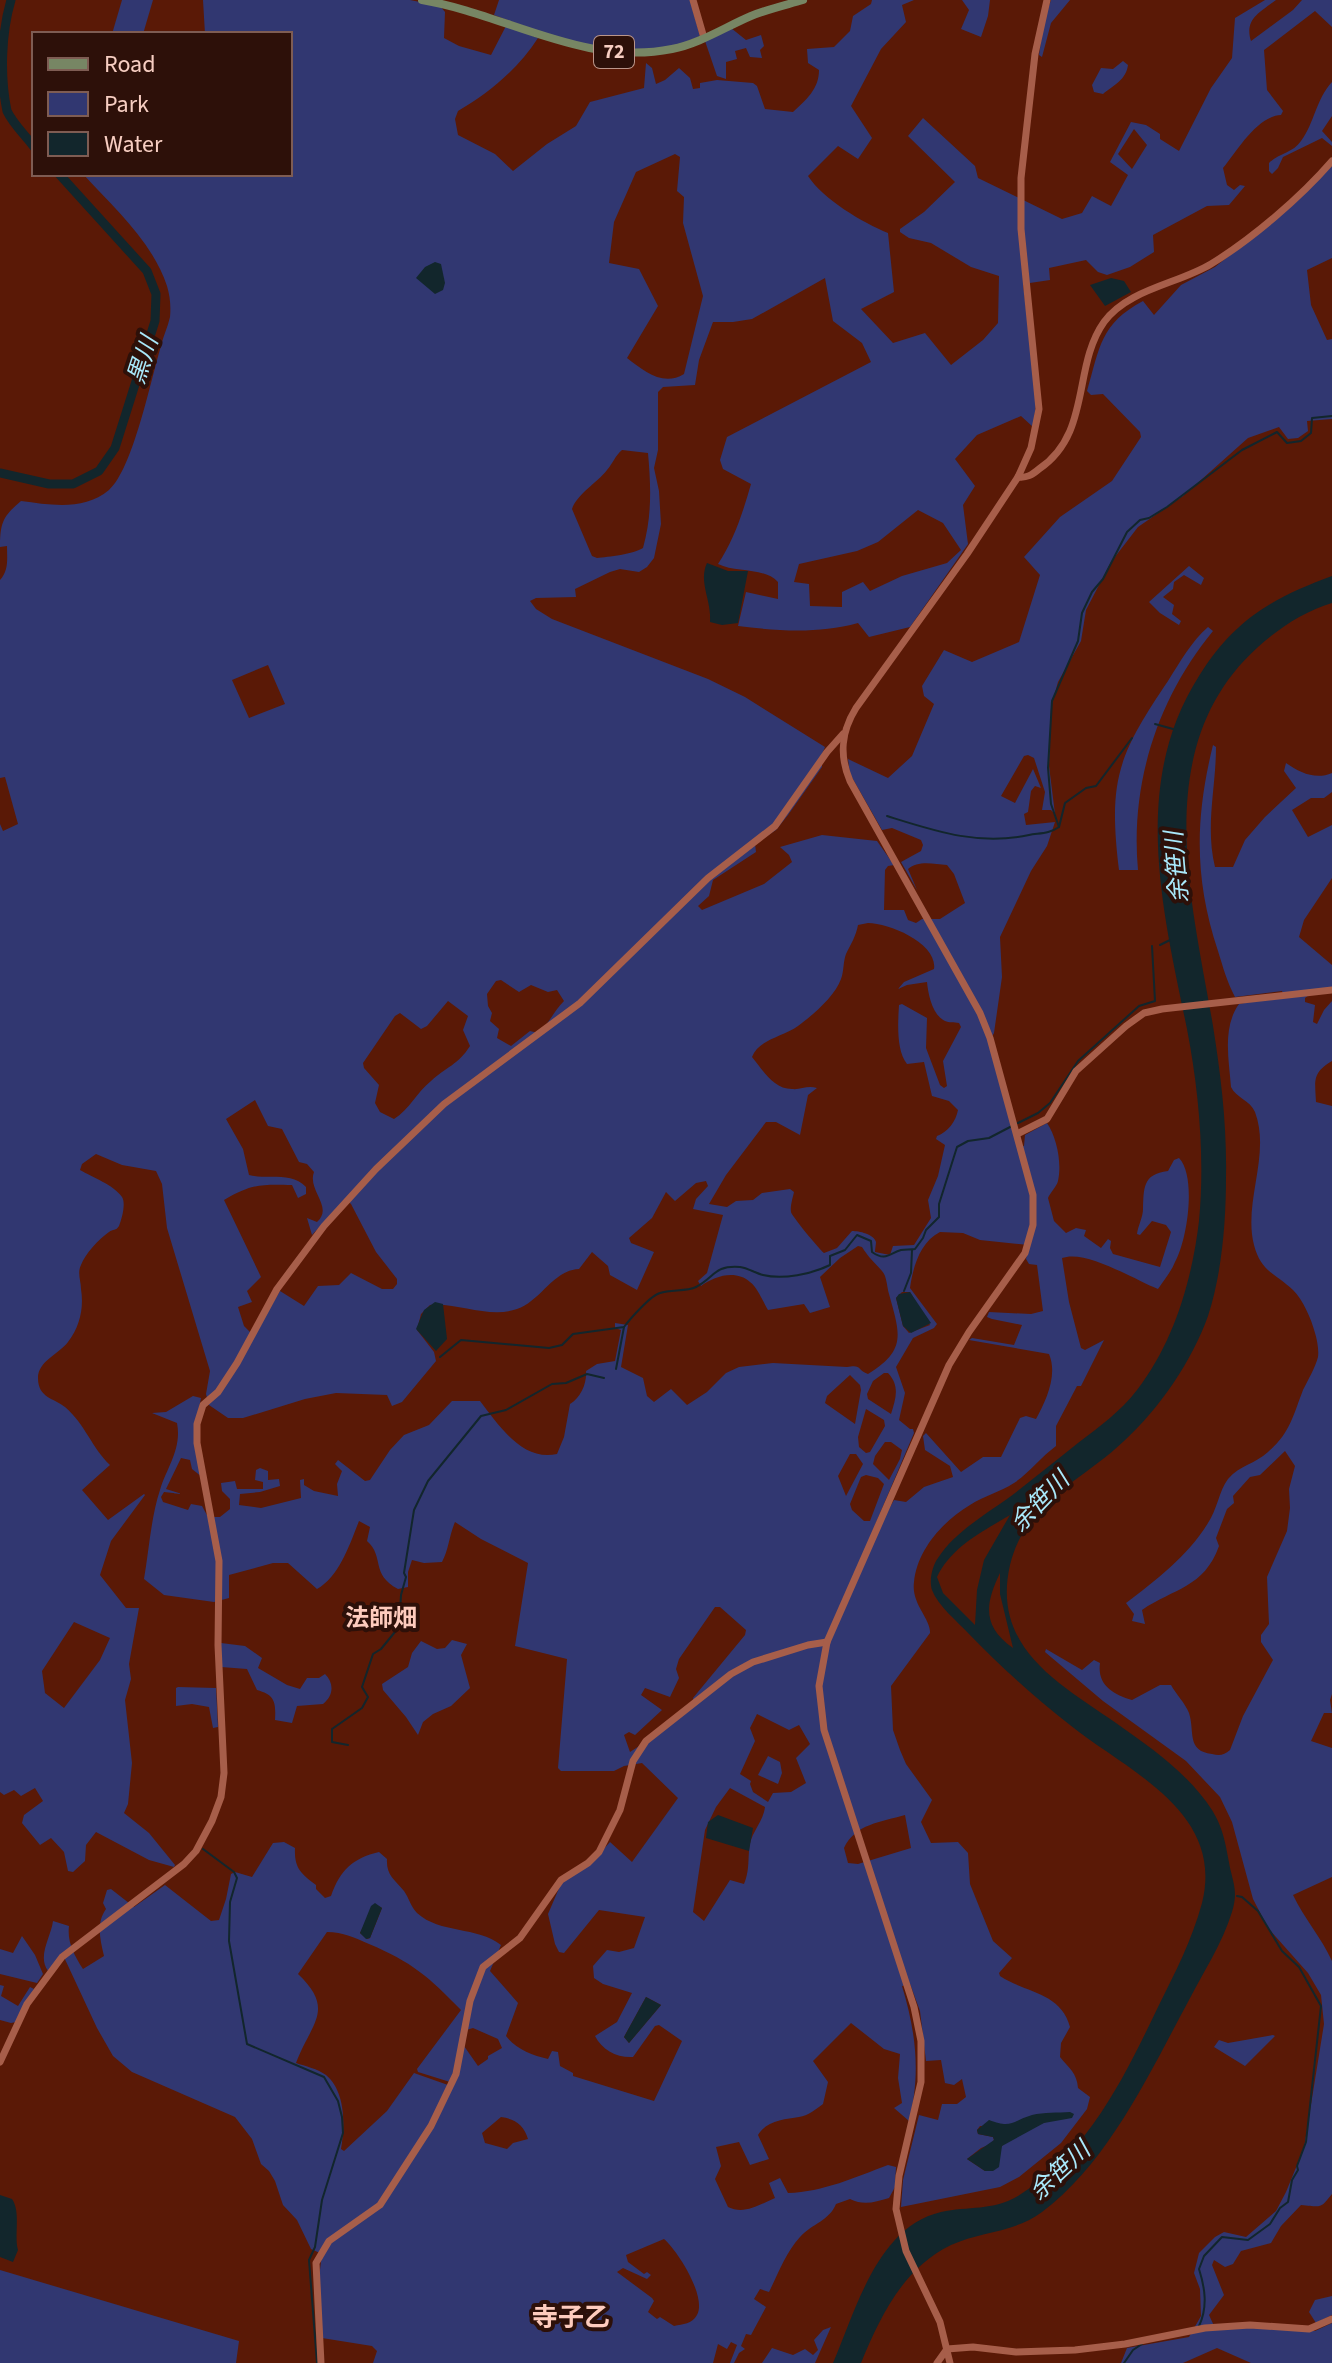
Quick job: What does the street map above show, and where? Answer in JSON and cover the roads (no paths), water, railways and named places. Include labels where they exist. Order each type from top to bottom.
[{"type":"main road","name":"72","points":[[422,0],[480,14],[595,50],[660,52],[704,38],[759,13],[803,0]]},
{"type":"street","points":[[693,0],[704,38]]},
{"type":"street","points":[[0,2062],[27,2004],[62,1957],[184,1864],[200,1845],[221,1797],[224,1773],[218,1645],[219,1561],[197,1443],[197,1424],[203,1405],[218,1392],[237,1363],[277,1289],[324,1226],[376,1169],[444,1104],[580,1003],[697,888],[775,826],[843,734],[856,708],[967,554],[1018,477],[1031,448],[1039,409],[1020,205],[1035,54],[1047,0]]},
{"type":"street","points":[[1018,477],[1029,477],[1052,461],[1064,446],[1094,343],[1106,318],[1126,302],[1208,266],[1227,254],[1298,197],[1332,161]]},
{"type":"street","points":[[843,734],[843,757],[850,781],[980,1013],[1017,1134],[1034,1210],[1025,1253],[949,1365],[827,1642],[819,1686],[824,1730],[914,2007],[921,2041],[921,2082],[899,2176],[897,2215],[906,2251],[938,2314],[950,2363]]},
{"type":"street","points":[[1017,1134],[1047,1119],[1076,1071],[1144,1013],[1332,990]]},
{"type":"street","points":[[321,2363],[316,2263],[329,2241],[380,2205],[431,2126],[456,2074],[470,2001],[483,1967],[516,1942],[561,1880],[599,1852],[620,1810],[633,1761],[646,1741],[731,1674],[753,1662],[827,1642]]},
{"type":"street","points":[[947,2349],[973,2347],[1016,2352],[1085,2350],[1205,2328],[1250,2325],[1309,2329],[1332,2319]]},
{"type":"street","points":[[937,2363],[947,2349]]},
{"type":"water","points":[[435,262],[441,264],[445,283],[443,290],[435,294],[416,278],[425,267]]},
{"type":"water","points":[[1111,278],[1124,281],[1131,292],[1105,306],[1090,285]]},
{"type":"water","points":[[707,563],[728,571],[748,571],[738,623],[722,625],[710,622],[704,577]]},
{"type":"water","name":"余笹川","points":[[1332,576],[1332,603],[1302,615],[1275,633],[1258,647],[1224,687],[1202,730],[1190,777],[1186,826],[1189,877],[1219,1064],[1226,1139],[1222,1247],[1208,1316],[1184,1367],[1150,1414],[1107,1456],[1056,1494],[1028,1524],[1010,1565],[1007,1594],[1011,1619],[1020,1641],[1035,1660],[1073,1694],[1168,1762],[1203,1797],[1222,1833],[1234,1883],[1232,1912],[1218,1946],[1143,2086],[1088,2168],[1066,2191],[1031,2219],[962,2240],[934,2255],[906,2280],[895,2295],[861,2363],[833,2363],[860,2296],[885,2252],[900,2234],[919,2221],[941,2212],[1009,2201],[1043,2178],[1084,2136],[1102,2112],[1132,2060],[1183,1956],[1202,1903],[1205,1871],[1199,1843],[1185,1818],[1143,1777],[1070,1725],[1005,1669],[943,1608],[932,1590],[931,1578],[938,1558],[961,1533],[1102,1425],[1131,1398],[1150,1371],[1171,1331],[1192,1266],[1201,1197],[1201,1149],[1191,1052],[1162,894],[1158,849],[1159,804],[1165,760],[1178,717],[1199,676],[1226,640],[1256,613],[1291,593]],"holes":[[[1010,1515],[984,1560],[977,1590],[975,1625],[943,1593],[937,1577],[959,1548]],[[1000,1573],[1000,1594],[1013,1648],[996,1631],[989,1614],[991,1595]]]},
{"type":"water","points":[[910,1292],[931,1323],[911,1333],[903,1326],[896,1298],[899,1294]]},
{"type":"water","points":[[435,1302],[443,1304],[447,1339],[436,1351],[416,1329],[424,1310]]},
{"type":"water","points":[[718,1815],[753,1828],[749,1851],[706,1838],[708,1822]]},
{"type":"water","points":[[375,1903],[382,1908],[370,1938],[366,1939],[360,1933]]},
{"type":"water","points":[[646,1997],[661,2005],[629,2043],[624,2037]]},
{"type":"water","points":[[1037,2114],[1074,2114],[1072,2118],[1044,2123],[1002,2146],[999,2167],[993,2171],[985,2171],[967,2159],[994,2140],[993,2137],[978,2134],[977,2130],[989,2120],[1007,2124]]},
{"type":"water","points":[[0,2195],[12,2199],[15,2204],[18,2250],[13,2262],[0,2257]]},
{"type":"waterway","name":"黒川","points":[[11,0],[3,41],[5,98],[7,111],[32,145]]},
{"type":"waterway","name":"黒川","points":[[0,473],[49,484],[73,484],[99,471],[115,448],[155,321],[156,294],[147,271],[61,176]]},
{"type":"waterway","points":[[1059,827],[1051,804],[1048,768],[1052,701],[1078,641],[1082,613],[1127,532],[1140,520],[1167,507],[1242,450],[1277,432],[1287,443],[1301,441],[1311,433],[1312,418],[1332,416]]},
{"type":"waterway","points":[[1155,724],[1173,729]]},
{"type":"waterway","points":[[887,816],[940,832],[974,838],[1010,838],[1048,832],[1059,827],[1065,803],[1086,788],[1096,786],[1132,738]]},
{"type":"waterway","points":[[1160,945],[1170,940]]},
{"type":"waterway","points":[[1018,1123],[1050,1103],[1078,1061],[1139,1006],[1155,1001],[1152,946]]},
{"type":"waterway","points":[[440,1357],[461,1340],[549,1348],[562,1345],[573,1334],[624,1327],[660,1293],[692,1289],[720,1270],[731,1267],[779,1277],[815,1271],[830,1265],[830,1256],[845,1250],[857,1235],[871,1241],[872,1252],[881,1256],[915,1249],[926,1230],[939,1217],[939,1204],[957,1147],[968,1141],[989,1138],[1012,1126]]},
{"type":"waterway","points":[[904,1291],[911,1273],[912,1250]]},
{"type":"waterway","points":[[616,1369],[624,1327]]},
{"type":"waterway","points":[[348,1745],[332,1742],[332,1729],[362,1708],[368,1697],[362,1687],[373,1654],[399,1627],[414,1510],[428,1481],[481,1416],[506,1410],[552,1384],[566,1383],[587,1374],[604,1378]]},
{"type":"waterway","points":[[203,1849],[234,1872],[237,1878],[230,1902],[229,1941],[247,2044],[324,2077],[338,2101],[342,2117],[343,2133],[322,2200],[315,2247],[309,2260],[317,2363]]},
{"type":"waterway","points":[[1199,2326],[1205,2298],[1199,2269],[1204,2256],[1222,2237],[1248,2240],[1270,2224],[1288,2202],[1292,2180],[1306,2142],[1321,2006],[1299,1967],[1282,1951],[1258,1911],[1237,1896]]},
{"type":"waterway","points":[[1124,2363],[1133,2350],[1142,2344]]},
{"type":"district","name":"法師畑","points":[[381,1618]]},
{"type":"district","name":"寺子乙","points":[[571,2317]]}]
